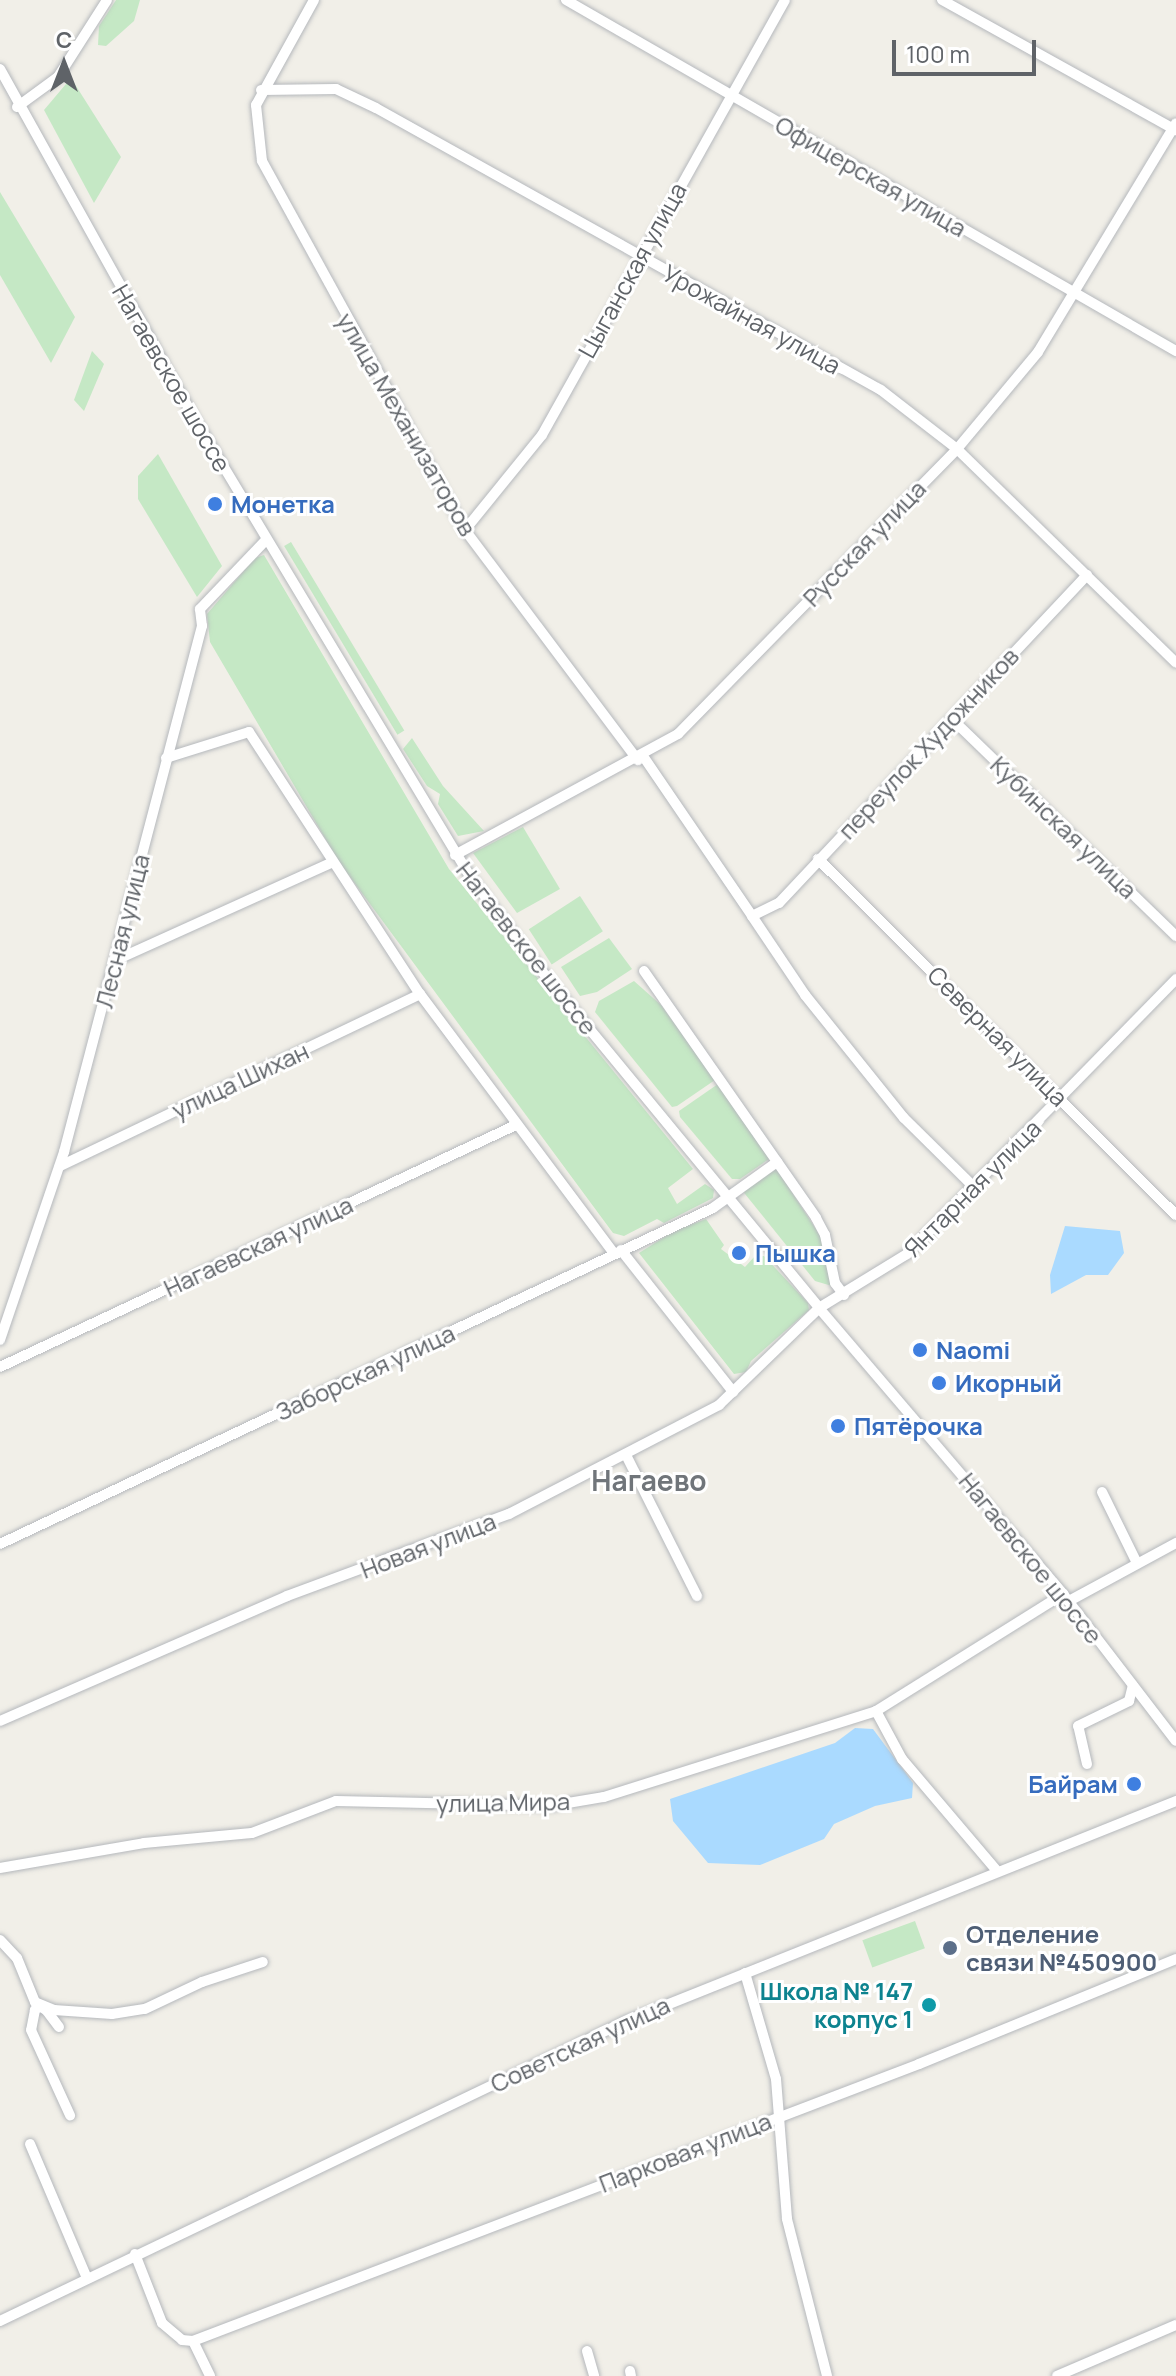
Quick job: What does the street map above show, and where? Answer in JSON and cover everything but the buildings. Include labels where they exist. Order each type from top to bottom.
[{"type":"street","points":[[17,107],[58,77],[107,0]]},
{"type":"street","points":[[261,90],[314,0]]},
{"type":"street","name":"Офицерская улица","points":[[566,0],[1176,351]]},
{"type":"street","name":"Цыганская улица","points":[[465,530],[542,435],[785,0]]},
{"type":"street","points":[[942,0],[1175,127]]},
{"type":"street","name":"Нагаевское шоссе","points":[[0,69],[17,107],[266,540],[455,855],[540,969],[819,1308],[1066,1597],[1176,1741]]},
{"type":"street","name":"Урожайная улица","points":[[261,90],[336,89],[881,390],[957,449],[1176,663]]},
{"type":"street","name":"улица Механизаторов","points":[[261,90],[256,133],[277,193],[465,530],[640,758],[805,995],[904,1118],[974,1187]]},
{"type":"street","name":"Русская улица","points":[[455,855],[640,758],[678,734],[957,449],[1038,352],[1175,127]]},
{"type":"street","name":"Лесная улица","points":[[0,1340],[60,1166],[202,626],[200,609],[266,540]]},
{"type":"street","name":"переулок Художников","points":[[752,916],[768,908],[818,859],[1087,575]]},
{"type":"street","name":"Кубинская улица","points":[[952,719],[1176,936]]},
{"type":"street","points":[[166,758],[249,732],[331,863],[420,994],[516,1125],[733,1392]]},
{"type":"street","name":"Северная улица","points":[[818,859],[1176,1215]]},
{"type":"street","points":[[116,960],[331,863]]},
{"type":"street","points":[[644,971],[825,1235],[835,1283],[844,1295]]},
{"type":"street","name":"Янтарная улица","points":[[819,1308],[907,1254],[1062,1099],[1176,979]]},
{"type":"street","name":"улица Шихан","points":[[60,1166],[420,994]]},
{"type":"street","name":"Нагаевская улица","points":[[0,1367],[516,1125]]},
{"type":"street","name":"Заборская улица","points":[[0,1544],[713,1208],[777,1162]]},
{"type":"street","name":"Новая улица","points":[[0,1721],[287,1596],[509,1514],[626,1455],[719,1405],[819,1308]]},
{"type":"street","points":[[626,1455],[697,1596]]},
{"type":"street","points":[[1102,1492],[1137,1563]]},
{"type":"street","name":"улица Мира","points":[[0,1868],[144,1843],[252,1833],[336,1801],[550,1806],[593,1799],[876,1711],[1066,1597],[1176,1543]]},
{"type":"street","points":[[1087,1764],[1078,1726],[1129,1701],[1133,1685]]},
{"type":"street","points":[[876,1711],[902,1759],[996,1870]]},
{"type":"street","name":"Советская улица","points":[[0,2321],[624,2022],[996,1870],[1176,1801]]},
{"type":"street","points":[[0,1940],[17,1958],[39,2006],[59,2027]]},
{"type":"street","name":"Парковая улица","points":[[193,2341],[1176,1959]]},
{"type":"street","points":[[39,2006],[112,2014],[145,2009],[202,1982],[263,1962]]},
{"type":"street","points":[[745,1973],[776,2079],[776,2117],[787,2219],[827,2376]]},
{"type":"street","points":[[39,2006],[31,2030],[70,2115]]},
{"type":"street","points":[[30,2144],[87,2278]]},
{"type":"street","points":[[135,2254],[162,2323],[182,2340],[193,2341],[210,2376]]},
{"type":"street","points":[[1057,2376],[1176,2325]]},
{"type":"street","points":[[587,2351],[594,2376]]},
{"type":"green space","points":[[116,0],[140,0],[134,21],[106,46],[98,45],[99,26]]},
{"type":"green space","points":[[71,78],[121,157],[94,203],[44,110]]},
{"type":"green space","points":[[0,192],[75,317],[51,363],[0,275]]},
{"type":"green space","points":[[92,351],[104,364],[84,411],[74,400]]},
{"type":"green space","points":[[158,454],[222,566],[197,597],[138,499],[138,476]]},
{"type":"green space","points":[[291,542],[404,731],[397,735],[284,546]]},
{"type":"green space","points":[[264,555],[449,869],[693,1169],[668,1188],[677,1204],[705,1184],[714,1190],[713,1198],[664,1223],[657,1219],[624,1236],[613,1233],[339,862],[210,642],[207,614],[255,558]]},
{"type":"green space","points":[[412,738],[443,786],[484,831],[458,836],[438,804],[440,794],[427,786],[403,749]]},
{"type":"green space","points":[[523,827],[560,889],[517,913],[473,853]]},
{"type":"green space","points":[[580,896],[603,931],[552,964],[529,929]]},
{"type":"green space","points":[[609,938],[632,969],[597,992],[580,996],[561,967]]},
{"type":"green space","points":[[634,981],[661,1005],[715,1080],[677,1106],[672,1107],[595,1012],[599,1001]]},
{"type":"green space","points":[[718,1084],[769,1159],[740,1179],[732,1179],[680,1117],[679,1111]]},
{"type":"green space","points":[[776,1168],[823,1240],[832,1286],[815,1281],[741,1189]]},
{"type":"green space","points":[[706,1219],[724,1245],[721,1249],[745,1267],[755,1256],[764,1256],[808,1303],[809,1310],[751,1361],[746,1372],[734,1374],[639,1253],[674,1231]]},
{"type":"green space","points":[[915,1921],[925,1948],[872,1967],[862,1940]]},
{"type":"water","points":[[1065,1226],[1120,1231],[1124,1253],[1108,1275],[1086,1275],[1051,1294],[1050,1275]]},
{"type":"water","points":[[855,1728],[873,1729],[913,1783],[912,1798],[875,1806],[834,1824],[824,1839],[760,1865],[708,1863],[673,1821],[670,1799],[835,1743]]},
{"type":"place","name":"Монетка","points":[[215,504]]},
{"type":"place","name":"Пышка","points":[[739,1253]]},
{"type":"place","name":"Naomi","points":[[920,1350]]},
{"type":"place","name":"Икорный","points":[[939,1383]]},
{"type":"place","name":"Пятёрочка","points":[[838,1426]]},
{"type":"place","name":"Байрам","points":[[1134,1784]]},
{"type":"place","name":"Отделение связи №450900","points":[[950,1948]]},
{"type":"place","name":"Школа № 147 корпус 1","points":[[929,2005]]},
{"type":"district","name":"Нагаево","points":[[649,1480]]}]
